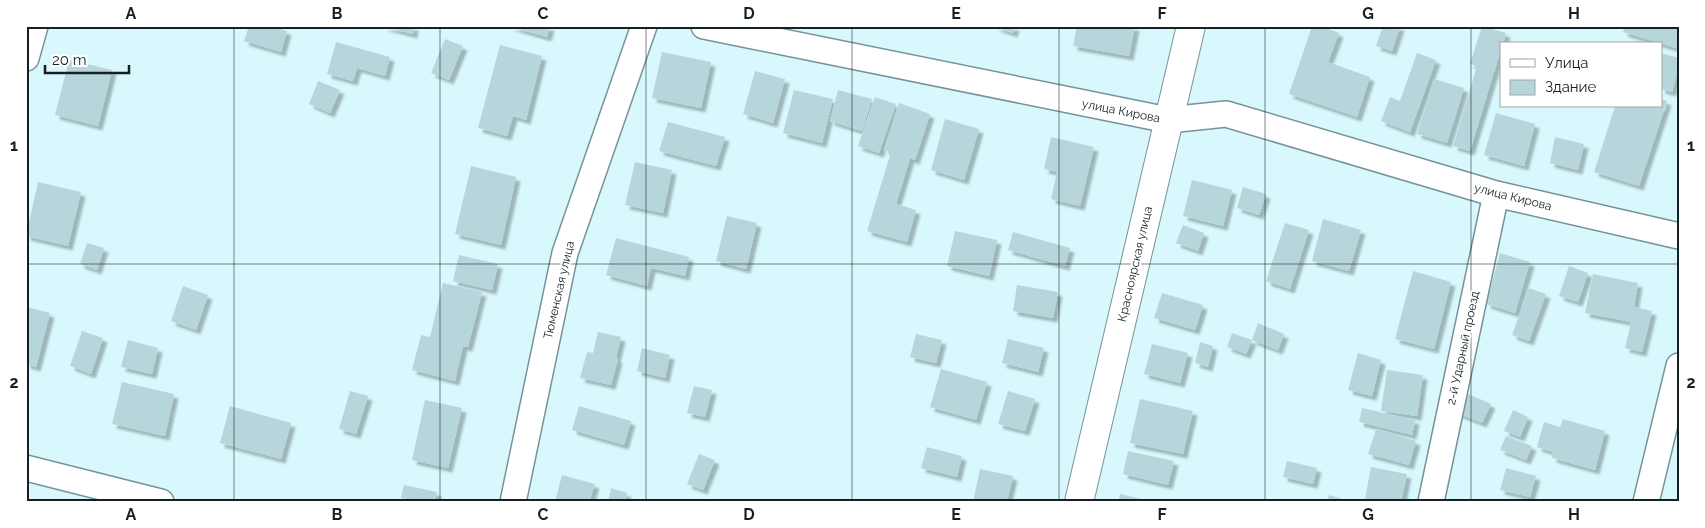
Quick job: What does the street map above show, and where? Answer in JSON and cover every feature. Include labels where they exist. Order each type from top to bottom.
[{"type":"main road","name":"Красноярская улица","points":[[1080,502],[1168,120],[1192,26]]},
{"type":"street","points":[[26,58],[35,26]]},
{"type":"street","name":"Тюменская улица","points":[[513,502],[565,253],[644,26]]},
{"type":"street","name":"улица Кирова","points":[[704,26],[1168,120],[1226,114],[1496,194],[1679,236]]},
{"type":"street","name":"2-й Ударный проезд","points":[[1431,502],[1496,194]]},
{"type":"street","points":[[1646,502],[1679,366]]},
{"type":"street","points":[[26,468],[161,502]]},
{"type":"building","points":[[249,26],[271,26],[287,31],[281,52],[244,41]]},
{"type":"building","points":[[382,26],[414,26],[413,34]]},
{"type":"building","points":[[509,26],[550,26],[547,37]]},
{"type":"building","points":[[993,26],[1015,26],[1013,33]]},
{"type":"building","points":[[1077,26],[1135,26],[1129,56],[1073,46]]},
{"type":"building","points":[[1312,26],[1321,26],[1339,33],[1328,62],[1370,77],[1357,117],[1289,94]]},
{"type":"building","points":[[1383,26],[1400,26],[1392,51],[1376,46]]},
{"type":"building","points":[[1482,26],[1506,33],[1504,42],[1500,42],[1500,52],[1470,151],[1453,146],[1477,66],[1470,64]]},
{"type":"building","points":[[1625,26],[1679,26],[1679,49],[1662,44],[1662,42],[1656,42],[1623,32]]},
{"type":"building","points":[[445,39],[463,46],[449,80],[431,73]]},
{"type":"building","points":[[336,42],[390,57],[385,76],[357,68],[353,81],[327,74]]},
{"type":"building","points":[[500,45],[542,56],[526,120],[513,116],[507,136],[478,128]]},
{"type":"building","points":[[662,52],[711,62],[701,108],[652,98]]},
{"type":"building","points":[[1417,53],[1436,60],[1410,132],[1381,121],[1390,97],[1400,101]]},
{"type":"building","points":[[1662,53],[1679,58],[1672,92],[1662,89]]},
{"type":"building","points":[[69,60],[112,70],[98,126],[55,115]]},
{"type":"building","points":[[755,71],[785,79],[773,123],[743,114]]},
{"type":"building","points":[[1434,79],[1464,88],[1447,143],[1417,134]]},
{"type":"building","points":[[318,81],[340,90],[330,113],[309,104]]},
{"type":"building","points":[[794,90],[833,99],[822,143],[783,133]]},
{"type":"building","points":[[838,90],[872,99],[862,131],[830,121]]},
{"type":"building","points":[[875,97],[896,104],[879,153],[858,146]]},
{"type":"building","points":[[1662,99],[1667,101],[1639,186],[1594,172],[1614,108],[1662,108]]},
{"type":"building","points":[[899,103],[930,114],[915,160],[910,158],[896,204],[916,210],[907,242],[867,231],[891,152],[884,150]]},
{"type":"building","points":[[1496,113],[1535,124],[1524,166],[1484,155]]},
{"type":"building","points":[[945,119],[979,129],[964,180],[931,170]]},
{"type":"building","points":[[668,122],[725,137],[716,166],[659,151]]},
{"type":"building","points":[[1051,137],[1094,147],[1080,206],[1051,199],[1057,172],[1044,169]]},
{"type":"building","points":[[1555,137],[1584,144],[1578,170],[1550,163]]},
{"type":"building","points":[[635,162],[672,170],[663,213],[625,205]]},
{"type":"building","points":[[471,166],[516,177],[501,245],[455,234]]},
{"type":"building","points":[[1192,180],[1232,190],[1223,226],[1183,216]]},
{"type":"building","points":[[38,182],[81,192],[68,246],[26,236]]},
{"type":"building","points":[[1243,187],[1266,194],[1259,215],[1237,208]]},
{"type":"building","points":[[727,216],[757,223],[746,269],[716,261]]},
{"type":"building","points":[[1323,219],[1361,230],[1349,271],[1312,261]]},
{"type":"building","points":[[1285,223],[1309,230],[1290,289],[1266,281]]},
{"type":"building","points":[[1183,225],[1204,233],[1198,251],[1176,243]]},
{"type":"building","points":[[955,231],[997,240],[989,276],[947,266]]},
{"type":"building","points":[[1013,232],[1070,248],[1065,266],[1008,250]]},
{"type":"building","points":[[616,238],[689,257],[685,276],[651,268],[647,286],[606,275]]},
{"type":"building","points":[[87,243],[104,248],[97,270],[80,264]]},
{"type":"building","points":[[1500,253],[1530,262],[1515,313],[1486,304]]},
{"type":"building","points":[[459,255],[498,264],[492,290],[453,281]]},
{"type":"building","points":[[1569,266],[1588,273],[1578,302],[1559,296]]},
{"type":"building","points":[[1413,271],[1451,282],[1434,349],[1395,339]]},
{"type":"building","points":[[1593,274],[1638,283],[1634,307],[1652,311],[1642,352],[1625,348],[1631,322],[1585,313]]},
{"type":"building","points":[[443,283],[482,292],[468,347],[463,346],[455,381],[412,370],[421,335],[430,337]]},
{"type":"building","points":[[1017,285],[1058,292],[1053,318],[1013,311]]},
{"type":"building","points":[[183,286],[208,295],[196,330],[171,321]]},
{"type":"building","points":[[1529,288],[1546,294],[1529,341],[1512,335]]},
{"type":"building","points":[[1162,293],[1203,305],[1195,330],[1154,318]]},
{"type":"building","points":[[26,307],[50,313],[36,367],[26,364]]},
{"type":"building","points":[[1258,323],[1284,334],[1278,350],[1252,340]]},
{"type":"building","points":[[82,331],[103,338],[91,374],[70,366]]},
{"type":"building","points":[[598,332],[621,337],[616,358],[618,359],[611,385],[580,378],[587,352],[593,353]]},
{"type":"building","points":[[1232,333],[1252,340],[1246,354],[1227,347]]},
{"type":"building","points":[[916,334],[942,340],[936,363],[910,357]]},
{"type":"building","points":[[1008,339],[1044,348],[1038,372],[1002,363]]},
{"type":"building","points":[[128,340],[158,348],[152,374],[121,367]]},
{"type":"building","points":[[1200,342],[1213,346],[1208,367],[1195,363]]},
{"type":"building","points":[[1152,344],[1188,353],[1180,383],[1144,374]]},
{"type":"building","points":[[642,348],[670,355],[665,378],[637,371]]},
{"type":"building","points":[[1358,353],[1381,360],[1372,396],[1348,390]]},
{"type":"building","points":[[941,369],[987,382],[976,420],[930,407]]},
{"type":"building","points":[[1387,370],[1423,375],[1417,416],[1381,411]]},
{"type":"building","points":[[122,382],[174,394],[165,436],[112,424]]},
{"type":"building","points":[[694,386],[712,390],[705,417],[687,413]]},
{"type":"building","points":[[350,391],[368,396],[356,434],[339,429]]},
{"type":"building","points":[[1008,391],[1035,399],[1025,431],[998,424]]},
{"type":"building","points":[[1466,393],[1491,404],[1482,423],[1457,413]]},
{"type":"building","points":[[1140,399],[1193,411],[1183,454],[1130,443]]},
{"type":"building","points":[[425,400],[462,408],[448,468],[412,460]]},
{"type":"building","points":[[230,406],[291,423],[281,459],[220,443]]},
{"type":"building","points":[[579,406],[631,421],[624,445],[572,430]]},
{"type":"building","points":[[1362,408],[1415,420],[1412,435],[1359,422]]},
{"type":"building","points":[[1513,410],[1528,417],[1520,437],[1504,431]]},
{"type":"building","points":[[1563,419],[1605,431],[1595,470],[1552,458],[1553,452],[1537,447],[1544,422],[1560,427]]},
{"type":"building","points":[[1376,429],[1416,441],[1409,465],[1368,454]]},
{"type":"building","points":[[1506,436],[1532,446],[1526,460],[1500,450]]},
{"type":"building","points":[[927,447],[962,456],[957,477],[921,468]]},
{"type":"building","points":[[1128,451],[1174,461],[1168,485],[1123,474]]},
{"type":"building","points":[[699,454],[715,460],[703,490],[687,484]]},
{"type":"building","points":[[1287,461],[1317,468],[1313,484],[1283,477]]},
{"type":"building","points":[[1371,467],[1407,474],[1401,502],[1380,502],[1365,499]]},
{"type":"building","points":[[1506,468],[1536,476],[1530,497],[1500,490]]},
{"type":"building","points":[[980,469],[1013,476],[1007,502],[973,502]]},
{"type":"building","points":[[562,475],[595,484],[590,499],[598,502],[555,502]]},
{"type":"building","points":[[404,485],[437,492],[435,502],[416,502],[401,498]]},
{"type":"building","points":[[611,488],[627,493],[625,502],[608,502]]},
{"type":"building","points":[[1120,494],[1150,501],[1150,502],[1118,502]]},
{"type":"building","points":[[1329,495],[1346,500],[1346,502],[1327,502]]}]
